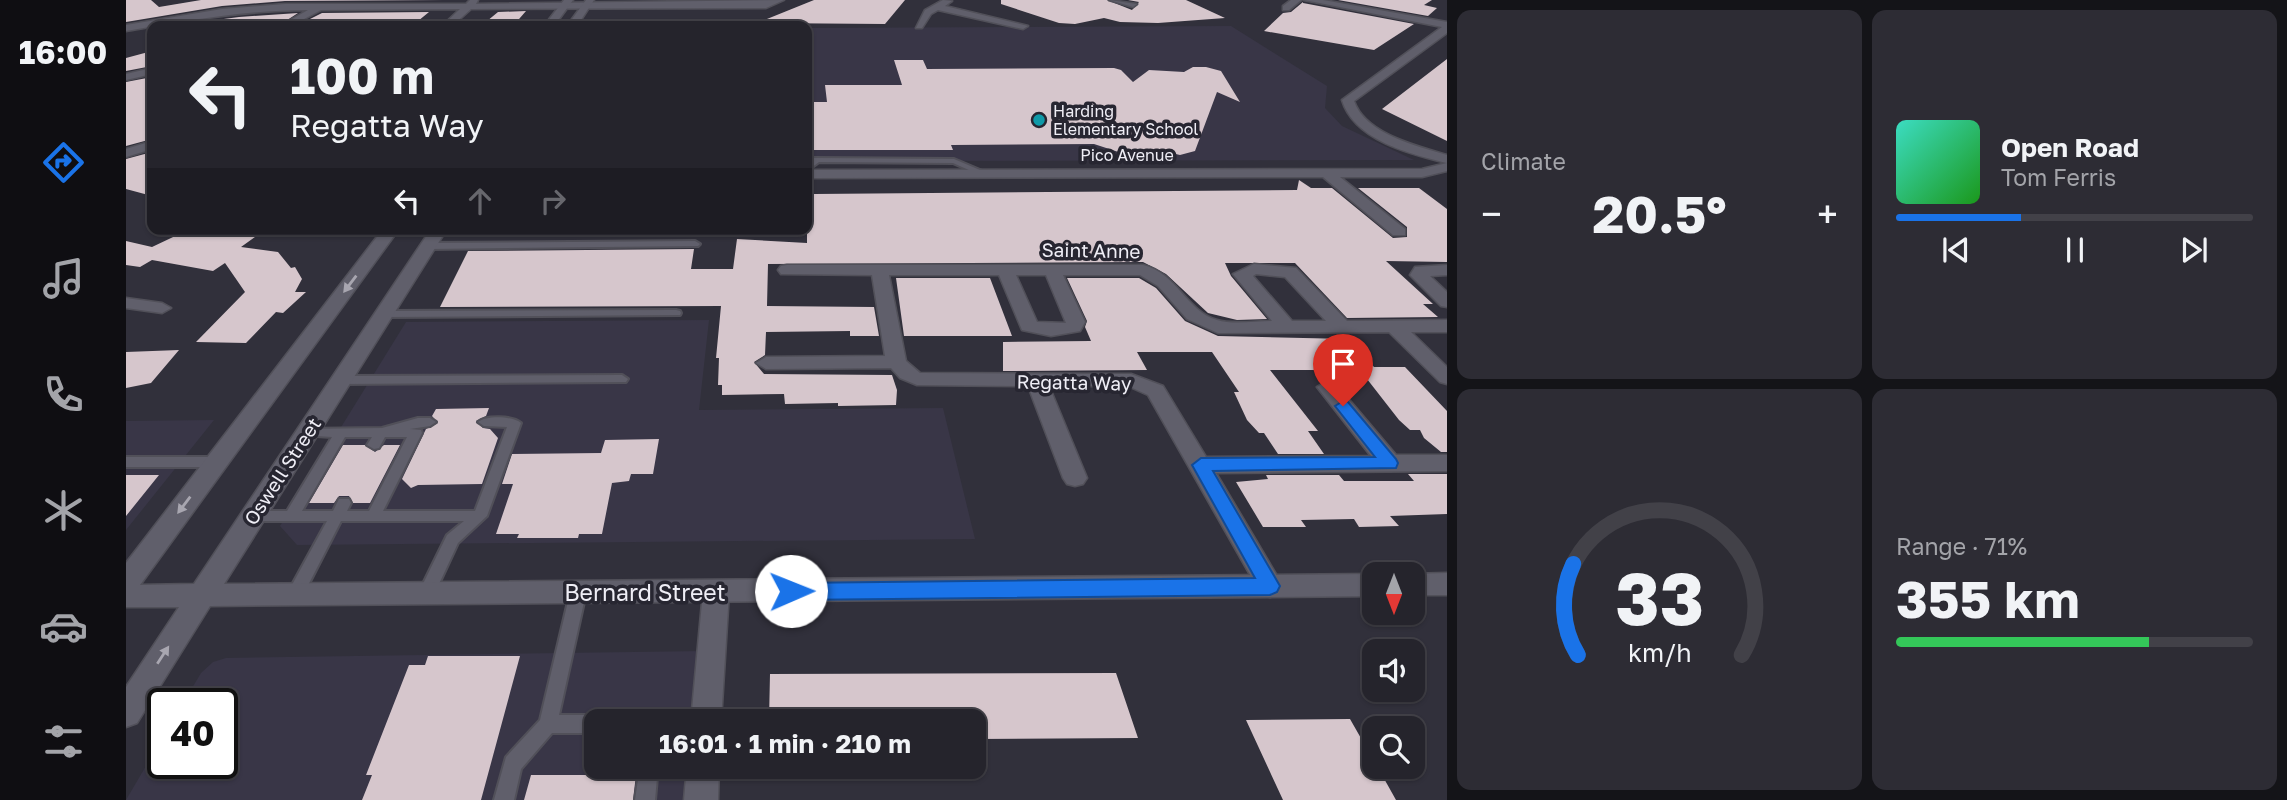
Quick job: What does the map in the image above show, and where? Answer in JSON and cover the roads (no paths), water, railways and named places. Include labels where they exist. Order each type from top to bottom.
[{"type":"street","points":[[294,21],[330,0]]},
{"type":"street","points":[[170,21],[240,10],[319,7],[472,3],[766,5],[780,0]]},
{"type":"street","points":[[919,26],[936,7],[950,0]]},
{"type":"street","points":[[1113,0],[1133,4]]},
{"type":"street","points":[[1286,8],[1297,0]]},
{"type":"street","points":[[1308,0],[1447,27]]},
{"type":"street","points":[[452,21],[472,3]]},
{"type":"street","points":[[553,21],[566,3]]},
{"type":"street","points":[[575,21],[588,3]]},
{"type":"street","points":[[936,7],[1023,26]]},
{"type":"street","points":[[126,28],[147,25]]},
{"type":"street","points":[[1447,27],[1348,100],[1353,114],[1375,131],[1447,159]]},
{"type":"street","points":[[126,77],[147,72]]},
{"type":"street","points":[[126,153],[147,147]]},
{"type":"street","name":"Pico Avenue","points":[[812,172],[1422,173],[1447,167]]},
{"type":"street","points":[[1325,172],[1399,232]]},
{"type":"street","points":[[126,583],[387,235]]},
{"type":"street","name":"Oswell Street","points":[[126,713],[433,237]]},
{"type":"street","points":[[1288,328],[1242,274],[1254,269],[1290,272],[1342,327]]},
{"type":"street","name":"Saint Anne","points":[[787,270],[1143,270],[1164,279],[1188,312],[1204,323],[1218,327],[1447,326]]},
{"type":"street","points":[[766,363],[896,362],[880,270]]},
{"type":"street","points":[[1005,270],[1029,326],[1040,331],[1060,331],[1073,327],[1076,322],[1052,270]]},
{"type":"street","points":[[1447,270],[1421,271],[1419,275],[1447,302]]},
{"type":"street","points":[[126,303],[162,308]]},
{"type":"street","points":[[1394,326],[1447,378]]},
{"type":"street","name":"Regatta Way","points":[[896,362],[907,374],[930,381],[1131,380],[1145,384],[1163,399],[1270,586]]},
{"type":"street","points":[[1036,380],[1075,478]]},
{"type":"street","points":[[1327,387],[1390,463]]},
{"type":"street","points":[[1201,465],[1447,463]]},
{"type":"street","points":[[1425,584],[1447,584]]},
{"type":"street","name":"Bernard Street","points":[[126,596],[1362,585]]},
{"type":"street","points":[[707,709],[716,592]]},
{"type":"street","points":[[701,800],[702,779]]},
{"type":"lane","points":[[433,237],[695,244]]},
{"type":"lane","points":[[384,314],[677,313]]},
{"type":"lane","points":[[341,380],[622,379]]},
{"type":"lane","points":[[378,439],[418,422],[430,422]]},
{"type":"lane","points":[[426,594],[452,538],[480,516],[515,423],[484,422]]},
{"type":"lane","points":[[306,432],[341,433],[378,439],[416,433],[374,515]]},
{"type":"lane","points":[[291,516],[341,433]]},
{"type":"lane","points":[[126,462],[216,463]]},
{"type":"lane","points":[[253,516],[291,516],[340,510],[374,515],[480,516]]},
{"type":"lane","points":[[295,594],[340,510]]},
{"type":"lane","points":[[504,800],[513,764],[548,724],[578,593]]},
{"type":"lane","points":[[548,724],[584,723]]},
{"type":"lane","points":[[645,800],[647,779]]},
{"type":"place","name":"Harding Elementary School","points":[[1039,120]]}]
